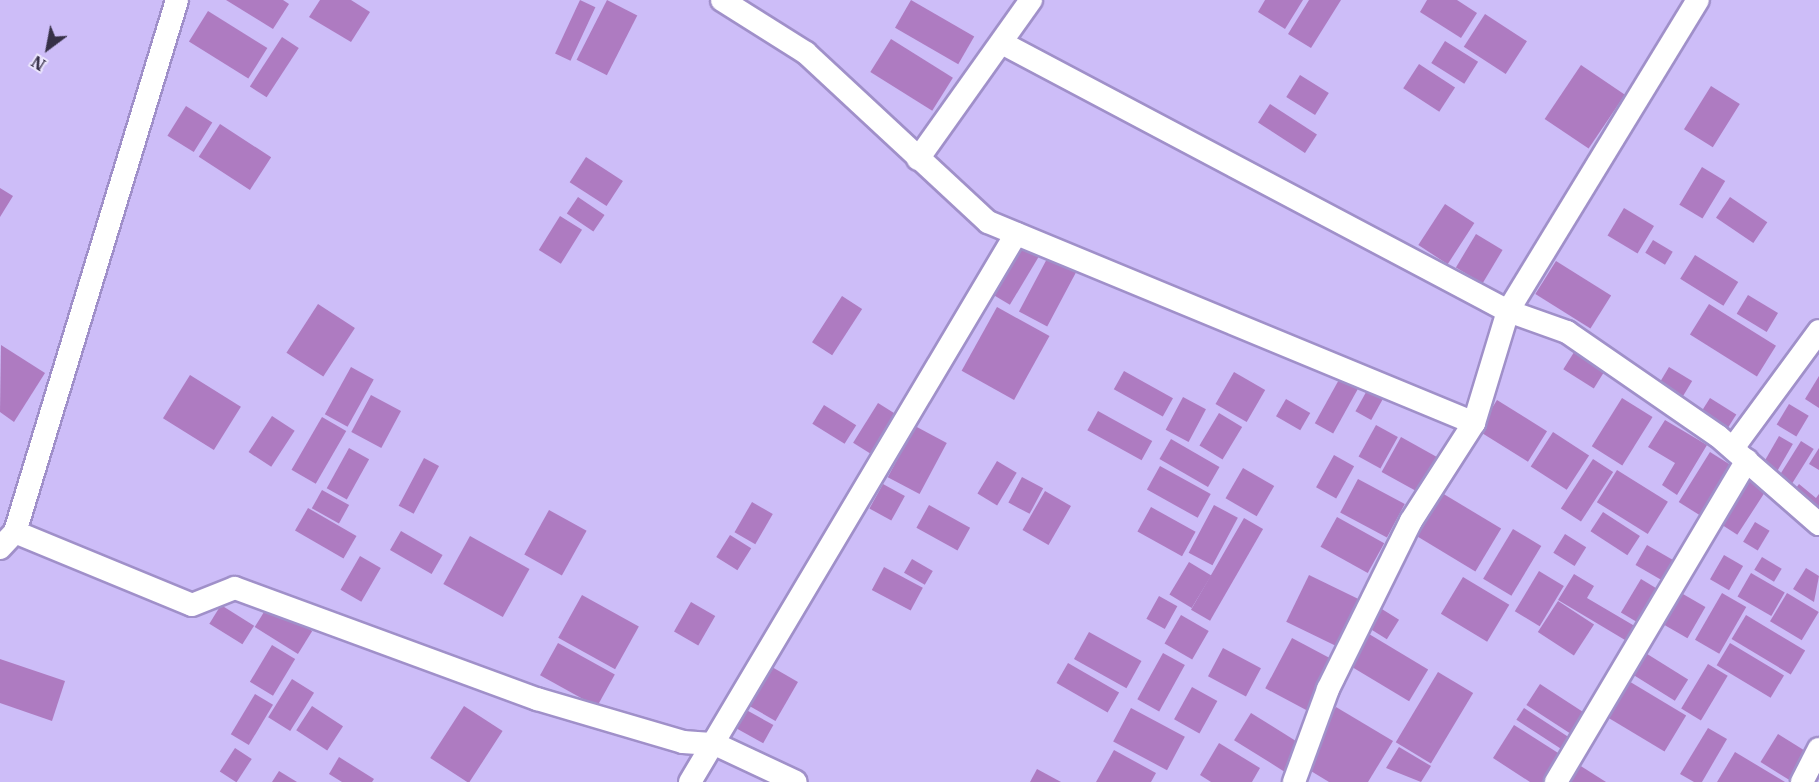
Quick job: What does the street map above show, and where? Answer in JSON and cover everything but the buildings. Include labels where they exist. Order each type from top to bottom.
[{"type":"street","points":[[177,0],[8,540],[192,605],[235,588],[537,699],[683,742],[715,744],[796,782]]},
{"type":"street","points":[[722,0],[806,53],[988,222],[1474,423]]},
{"type":"street","points":[[918,159],[1031,0]]},
{"type":"street","points":[[1294,782],[1328,689],[1411,521],[1474,423],[1508,311],[1698,0]]},
{"type":"street","points":[[1002,43],[1508,311],[1567,332],[1740,454],[1819,524]]},
{"type":"street","points":[[690,782],[715,744],[1016,234]]},
{"type":"street","points":[[1556,782],[1740,454],[1819,331]]},
{"type":"street","points":[[1802,782],[1819,749]]}]
